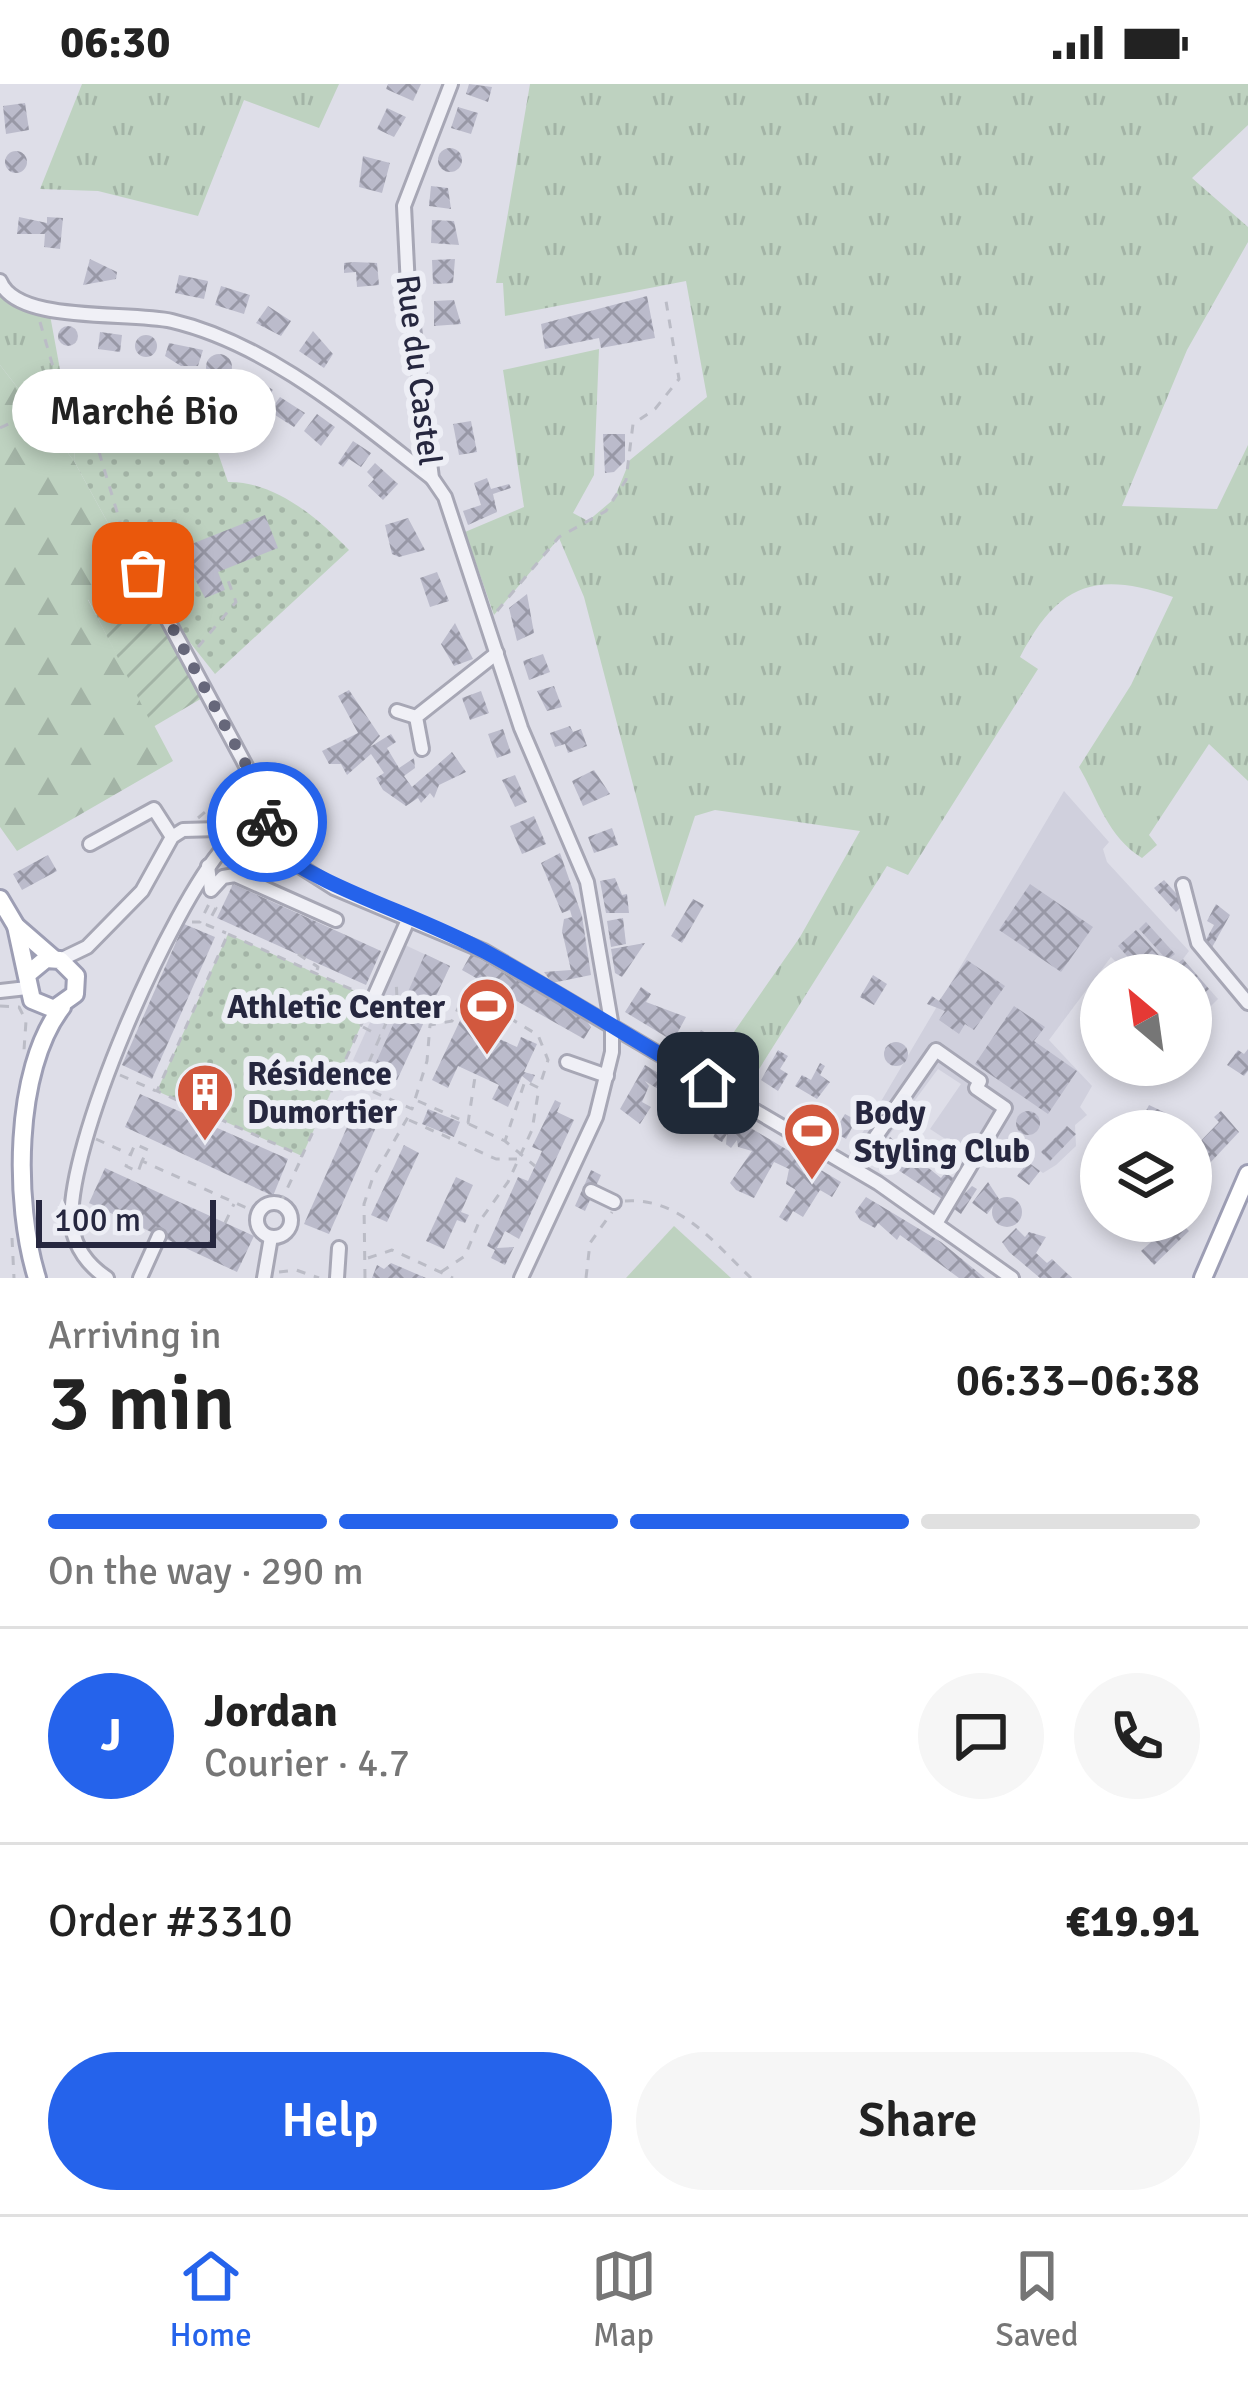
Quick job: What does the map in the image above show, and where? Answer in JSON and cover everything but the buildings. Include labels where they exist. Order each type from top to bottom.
[{"type":"main road","points":[[0,899],[16,926],[38,1056]]},
{"type":"main road","points":[[16,926],[76,976],[75,994],[62,1007],[38,1056],[24,1132],[26,1278]]},
{"type":"main road","points":[[29,987],[57,960]]},
{"type":"main road","points":[[29,987],[46,1009],[62,1007]]},
{"type":"main road","points":[[1203,1278],[1248,1174]]},
{"type":"main road","points":[[29,1254],[37,1278]]},
{"type":"street","name":"Rue du Castel","points":[[451,84],[404,206],[408,287],[432,478],[445,497],[521,728],[586,882],[612,1027],[607,1076],[596,1117],[521,1278]]},
{"type":"street","points":[[0,281],[14,300],[37,310],[165,319],[220,334],[260,355],[432,478]]},
{"type":"street","points":[[129,548],[253,778],[248,803]]},
{"type":"street","points":[[416,717],[497,653]]},
{"type":"street","points":[[397,711],[416,717]]},
{"type":"street","points":[[416,717],[422,749]]},
{"type":"street","points":[[225,846],[219,829],[231,806],[248,803]]},
{"type":"street","points":[[225,846],[249,852],[263,843],[268,824],[248,803]]},
{"type":"street","points":[[90,844],[154,809],[172,837]]},
{"type":"street","points":[[57,960],[87,946],[142,891],[172,837],[183,830],[219,829]]},
{"type":"street","points":[[263,843],[334,888],[484,951],[854,1168],[1012,1278]]},
{"type":"street","points":[[107,1278],[90,1264],[73,1227],[89,1136],[110,1070],[176,915],[225,846]]},
{"type":"street","points":[[208,865],[211,890],[224,877],[235,874],[336,920]]},
{"type":"street","points":[[1183,885],[1198,943],[1248,1003]]},
{"type":"street","points":[[373,999],[408,920]]},
{"type":"street","points":[[76,976],[87,946]]},
{"type":"street","points":[[0,991],[29,987]]},
{"type":"street","points":[[854,1168],[936,1050],[980,1081],[976,1088],[1005,1108],[937,1222]]},
{"type":"street","points":[[567,1061],[607,1076]]},
{"type":"street","points":[[565,1181],[614,1202]]},
{"type":"street","points":[[280,1204],[291,1222],[282,1235],[271,1237],[259,1228],[258,1213],[265,1205],[280,1204]]},
{"type":"street","points":[[140,1278],[159,1236]]},
{"type":"street","points":[[265,1276],[271,1237]]},
{"type":"street","points":[[337,1278],[339,1248]]},
{"type":"path","points":[[488,622],[559,537],[606,511],[626,480],[634,424],[655,409],[679,379],[665,295]]},
{"type":"path","points":[[37,310],[56,377],[96,442],[109,499],[129,548]]},
{"type":"path","points":[[0,428],[67,397]]},
{"type":"path","points":[[189,658],[236,602],[226,574]]},
{"type":"path","points":[[195,820],[244,777]]},
{"type":"path","points":[[259,784],[302,854]]},
{"type":"path","points":[[176,915],[200,922],[208,904],[216,908],[207,926],[373,999],[280,1204]]},
{"type":"path","points":[[157,1091],[228,934]]},
{"type":"path","points":[[298,954],[318,967],[316,973]]},
{"type":"path","points":[[365,1278],[364,1204],[373,1177],[416,1100],[430,1025],[452,1022],[466,992],[538,1035],[548,1060],[520,1159],[478,1222],[465,1256],[441,1272]]},
{"type":"path","points":[[369,1062],[396,1010],[397,998]]},
{"type":"path","points":[[361,1026],[380,1036]]},
{"type":"path","points":[[110,1070],[302,1156]]},
{"type":"path","points":[[338,1076],[412,1109]]},
{"type":"path","points":[[468,1124],[476,1077]]},
{"type":"path","points":[[505,1142],[525,1081],[539,1088]]},
{"type":"path","points":[[416,1100],[505,1142],[520,1159],[535,1166]]},
{"type":"path","points":[[352,1103],[351,1113],[336,1106],[348,1108],[352,1103]]},
{"type":"path","points":[[407,1119],[496,1159],[520,1159]]},
{"type":"path","points":[[89,1136],[131,1155]]},
{"type":"path","points":[[133,1180],[138,1172],[148,1150],[135,1144],[126,1166],[138,1172]]},
{"type":"path","points":[[142,1161],[258,1213]]},
{"type":"path","points":[[586,1278],[590,1243],[611,1218],[614,1202],[645,1199],[680,1212],[751,1278]]},
{"type":"path","points":[[225,1222],[235,1202]]},
{"type":"path","points":[[367,1259],[392,1250],[453,1278]]},
{"type":"path","points":[[265,1276],[296,1270],[319,1278]]},
{"type":"shaded area","points":[[1064,791],[1109,842],[1103,849],[1107,862],[1189,951],[1080,954],[1080,998],[1049,1040],[1080,1073],[1080,1086],[1092,1086],[1075,1125],[1076,1146],[1043,1173],[1001,1144],[993,1127],[967,1153],[930,1129],[961,1084],[938,1069],[864,1169],[847,1159]]},
{"type":"shaded area","points":[[405,945],[450,966],[397,1080],[353,1060]]},
{"type":"green space","points":[[82,84],[339,84],[319,128],[244,100],[198,216],[98,191],[40,189]]},
{"type":"green space","points":[[530,84],[1248,84],[1248,125],[1192,178],[1248,227],[1248,242],[1187,350],[1122,506],[1217,509],[1248,445],[1248,781],[1209,744],[1149,835],[1157,845],[1142,858],[1130,849],[1112,829],[1079,767],[1131,685],[1173,597],[1100,585],[1065,599],[1034,632],[1020,657],[1038,669],[908,875],[887,866],[749,1085],[713,1062],[800,937],[860,831],[715,810],[695,816],[665,907],[584,597],[559,538],[494,615],[465,532],[524,507],[503,370],[599,349],[594,475],[573,513],[588,521],[614,499],[630,460],[707,397],[686,281],[505,316],[503,283],[496,283]]},
{"type":"green space","points":[[0,295],[7,303],[50,315],[61,375],[81,389],[74,461],[0,365]]},
{"type":"green space","points":[[0,365],[74,461],[137,576],[88,600],[173,761],[17,851],[0,827]]},
{"type":"green space","points":[[81,389],[154,394],[208,424],[228,482],[279,495],[349,550],[215,674],[137,576],[74,461]]},
{"type":"green space","points":[[137,576],[204,697],[153,727],[88,599]]},
{"type":"green space","points":[[228,934],[373,999],[302,1156],[157,1091]]},
{"type":"green space","points":[[674,1226],[731,1278],[626,1278]]},
{"type":"way so far","points":[[143,573],[253,778],[248,803],[258,807],[267,822]]},
{"type":"place","name":"Marché Bio","points":[[143,573]]},
{"type":"place","name":"Athletic Center","points":[[487,1057]]},
{"type":"place","name":"Résidence Dumortier","points":[[205,1143]]},
{"type":"place","name":"Body Styling Club","points":[[812,1182]]},
{"type":"route","points":[[267,822],[263,843],[334,888],[484,951],[708,1083]]}]
